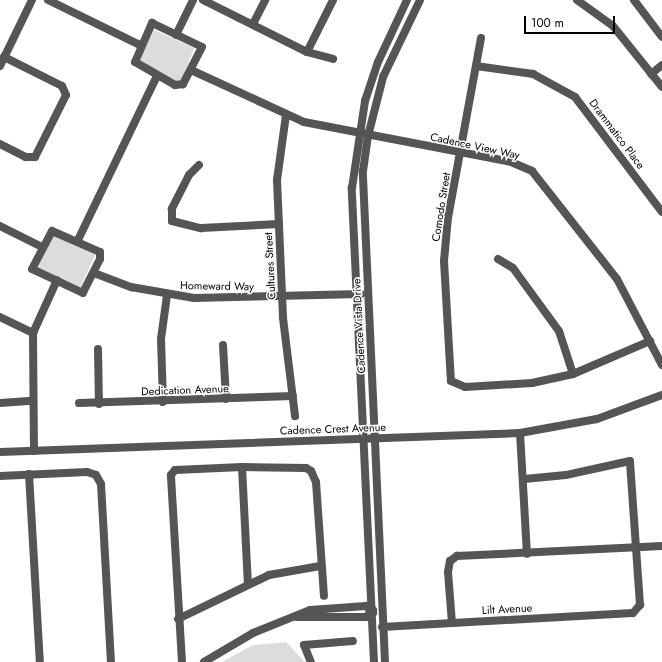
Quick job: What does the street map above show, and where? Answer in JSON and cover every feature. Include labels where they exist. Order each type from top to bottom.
[{"type":"street","points":[[0,66],[32,0]]},
{"type":"street","points":[[48,0],[140,44]]},
{"type":"street","points":[[176,35],[194,0]]},
{"type":"street","points":[[203,0],[307,52],[333,59]]},
{"type":"street","points":[[253,24],[265,0]]},
{"type":"street","points":[[307,52],[333,0]]},
{"type":"street","name":"Cadence Vista Drive","points":[[374,662],[352,188],[358,134],[378,62],[407,0]]},
{"type":"street","name":"Cadence Vista Drive","points":[[385,662],[382,627],[375,439],[362,196],[368,136],[383,76],[420,0]]},
{"type":"street","points":[[577,0],[613,26],[662,87]]},
{"type":"street","points":[[634,0],[662,37]]},
{"type":"street","points":[[152,23],[176,35],[202,47],[186,82],[179,85],[137,66],[135,58],[140,44],[152,23]]},
{"type":"street","name":"Comodo Street","points":[[482,38],[461,153],[444,260],[451,381],[464,387],[517,384],[573,374]]},
{"type":"street","points":[[0,144],[26,157],[35,157],[66,95],[62,86],[4,57]]},
{"type":"street","points":[[651,74],[662,65]]},
{"type":"street","name":"Drammatico Place","points":[[476,66],[533,74],[575,97],[660,207]]},
{"type":"street","name":"Cadence View Way","points":[[191,70],[286,115],[358,134],[511,162],[532,171],[617,279],[662,365]]},
{"type":"street","points":[[78,240],[157,76]]},
{"type":"street","name":"Cultures Street","points":[[286,115],[277,173],[282,297],[295,416]]},
{"type":"street","points":[[199,165],[189,175],[172,209],[172,221],[201,228],[279,224]]},
{"type":"street","points":[[0,226],[42,247]]},
{"type":"street","points":[[52,231],[78,240],[100,252],[94,273],[83,293],[32,269],[42,247],[52,231]]},
{"type":"street","points":[[498,259],[513,268],[559,331],[573,374],[650,341]]},
{"type":"street","name":"Homeward Way","points":[[94,273],[131,287],[168,295],[194,298],[282,297],[368,293]]},
{"type":"street","points":[[34,451],[32,333],[57,280]]},
{"type":"street","points":[[163,402],[161,338],[168,295]]},
{"type":"street","points":[[0,317],[32,333]]},
{"type":"street","points":[[224,345],[226,399]]},
{"type":"street","points":[[98,349],[99,404]]},
{"type":"street","name":"Cadence Crest Avenue","points":[[0,452],[520,433],[597,419],[662,395]]},
{"type":"street","name":"Dedication Avenue","points":[[79,403],[99,404],[163,402],[293,396]]},
{"type":"street","points":[[0,403],[32,401]]},
{"type":"street","points":[[520,433],[524,479],[527,554]]},
{"type":"street","points":[[524,479],[566,475],[630,461],[637,547]]},
{"type":"street","points":[[242,467],[248,584]]},
{"type":"street","points":[[182,662],[178,619],[171,475],[175,470],[242,467],[306,468],[312,471],[316,482],[320,566],[324,596]]},
{"type":"street","points":[[0,476],[87,472],[96,475],[101,484],[111,662]]},
{"type":"street","points":[[29,474],[40,662]]},
{"type":"street","points":[[367,518],[378,522]]},
{"type":"street","points":[[452,623],[450,561],[457,556],[527,554],[662,546]]},
{"type":"street","name":"Lilt Avenue","points":[[382,627],[633,613],[640,605],[637,547]]},
{"type":"street","points":[[178,619],[200,611],[248,584],[269,575],[320,566]]},
{"type":"street","points":[[204,662],[253,633],[297,617],[366,617],[381,600]]},
{"type":"street","points":[[372,611],[384,645]]},
{"type":"street","points":[[311,662],[304,645],[353,641]]},
{"type":"shaded area","points":[[154,30],[194,48],[182,80],[176,81],[139,62]]},
{"type":"shaded area","points":[[53,234],[96,253],[80,288],[39,270],[38,265]]},
{"type":"shaded area","points":[[286,642],[305,662],[222,662],[253,645]]}]
